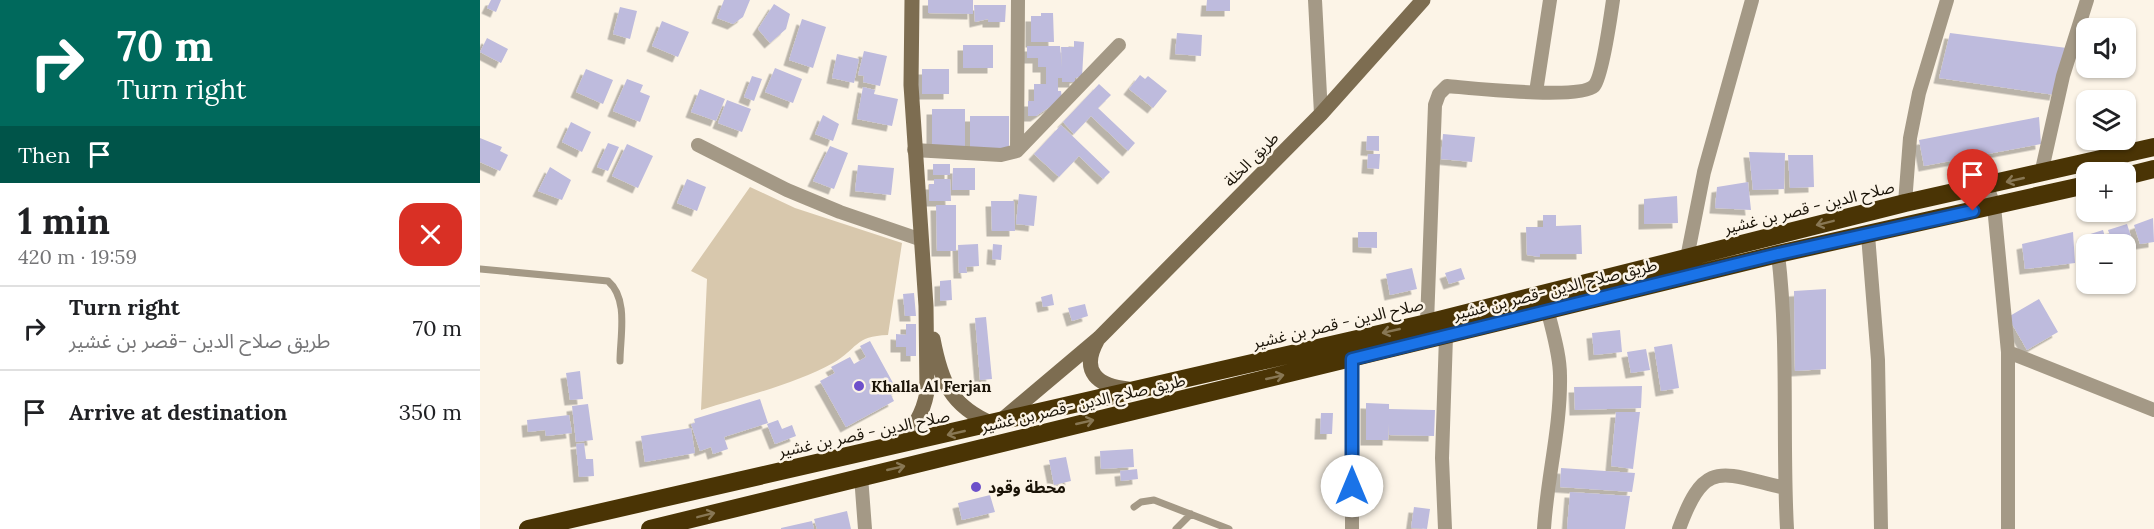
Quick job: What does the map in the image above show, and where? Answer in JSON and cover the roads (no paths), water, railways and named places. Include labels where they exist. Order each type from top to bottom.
[{"type":"highway","name":"صلاح الدين - قصر بن غشير","points":[[528,529],[1427,323],[1905,203],[2154,147]]},
{"type":"highway","points":[[2136,174],[2154,169]]},
{"type":"highway","name":"طريق صلاح الدين -قصر بن غشير","points":[[650,529],[861,476],[1548,312],[1778,254],[2076,187]]},
{"type":"street","points":[[912,0],[911,85],[919,239],[926,306],[944,383],[965,408],[997,422]]},
{"type":"street","points":[[1017,151],[1018,0]]},
{"type":"street","points":[[1315,0],[1321,114]]},
{"type":"street","name":"طريق الخلة","points":[[997,422],[1099,338],[1321,114],[1423,0]]},
{"type":"street","points":[[1536,92],[1550,0]]},
{"type":"street","points":[[1427,323],[1435,105],[1438,94],[1448,86],[1577,93],[1595,85],[1613,0]]},
{"type":"street","points":[[1687,258],[1704,172],[1752,0]]},
{"type":"street","points":[[1905,203],[1910,138],[1919,93],[1947,0]]},
{"type":"street","points":[[2041,174],[2063,76],[2087,0]]},
{"type":"street","points":[[914,150],[1000,155],[1017,151],[1119,45]]},
{"type":"street","points":[[698,145],[787,190],[840,212],[919,239]]},
{"type":"street","points":[[1987,186],[1994,206],[2008,352],[2008,529]]},
{"type":"street","points":[[1868,235],[1878,360],[1881,529]]},
{"type":"street","points":[[1778,254],[1782,285],[1787,529]]},
{"type":"street","points":[[897,444],[914,427],[925,404],[926,306]]},
{"type":"street","points":[[1545,529],[1546,493],[1560,404],[1560,373],[1548,312]]},
{"type":"street","points":[[1445,529],[1442,459],[1446,336]]},
{"type":"street","points":[[1099,338],[1090,360],[1096,378],[1104,385],[1131,390]]},
{"type":"street","points":[[2008,352],[2154,410]]},
{"type":"street","points":[[1352,359],[1352,529]]},
{"type":"street","points":[[1679,529],[1691,496],[1704,481],[1715,475],[1729,475],[1785,488]]},
{"type":"street","points":[[861,476],[865,529]]},
{"type":"lane","points":[[480,269],[608,281],[620,294],[620,361]]},
{"type":"lane","points":[[1134,507],[1141,502],[1154,500],[1229,529]]},
{"type":"lane","points":[[1176,529],[1191,514]]},
{"type":"place","name":"Khalla Al Ferjan","points":[[859,386]]},
{"type":"place","name":"محطة وقود","points":[[976,487]]}]
